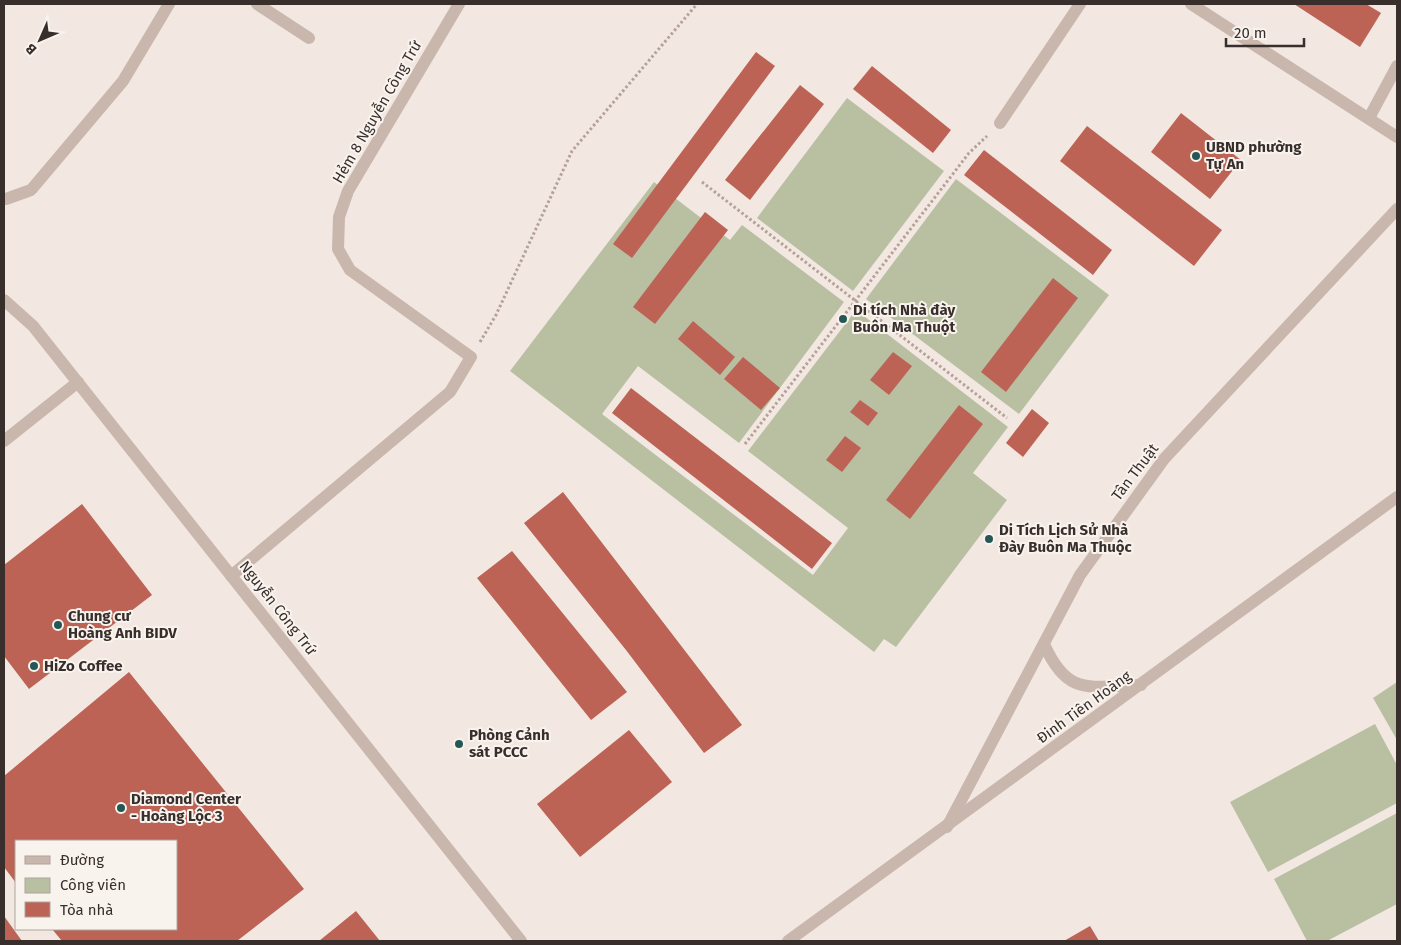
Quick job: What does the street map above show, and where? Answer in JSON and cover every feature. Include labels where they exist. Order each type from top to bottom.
[{"type":"street","points":[[4,198],[31,190],[123,81],[169,4]]},
{"type":"street","points":[[257,4],[273,8],[309,38]]},
{"type":"street","name":"Hẻm 8 Nguyễn Công Trứ","points":[[460,4],[348,192],[339,217],[338,249],[350,270],[471,357]]},
{"type":"street","points":[[1000,123],[1080,4]]},
{"type":"street","points":[[1191,4],[1397,137]]},
{"type":"street","points":[[1369,118],[1397,66]]},
{"type":"street","name":"Tân Thuật","points":[[948,827],[1080,575],[1164,459],[1397,209]]},
{"type":"street","name":"Nguyễn Công Trứ","points":[[4,301],[33,326],[521,941]]},
{"type":"street","points":[[231,576],[450,392],[471,357]]},
{"type":"street","points":[[4,441],[78,382]]},
{"type":"street","name":"Đinh Tiên Hoàng","points":[[788,941],[948,827],[1397,497]]},
{"type":"street","points":[[1044,644],[1059,672],[1073,684],[1084,686],[1140,685]]},
{"type":"path","points":[[471,357],[496,315],[572,151],[697,4]]},
{"type":"path","points":[[745,444],[969,153],[1000,123]]},
{"type":"path","points":[[702,182],[1007,418]]},
{"type":"green space","points":[[847,98],[944,171],[853,291],[757,218]]},
{"type":"green space","points":[[956,179],[1109,295],[1019,414],[866,299]]},
{"type":"green space","points":[[654,182],[730,240],[742,225],[844,302],[739,443],[638,366],[602,414],[813,575],[848,528],[748,451],[856,310],[1008,427],[973,473],[1007,500],[896,647],[884,639],[874,652],[510,371]]},
{"type":"green space","points":[[1397,682],[1397,740],[1373,698]]},
{"type":"green space","points":[[1375,724],[1397,765],[1397,803],[1268,872],[1230,802]]},
{"type":"green space","points":[[1397,813],[1397,904],[1327,941],[1307,941],[1274,879]]},
{"type":"building","points":[[1294,4],[1366,4],[1381,13],[1360,47]]},
{"type":"building","points":[[756,52],[775,66],[632,258],[613,244]]},
{"type":"building","points":[[872,66],[951,130],[933,153],[853,89]]},
{"type":"building","points":[[800,85],[824,104],[750,200],[725,180]]},
{"type":"building","name":"UBND phường Tự An","points":[[1181,113],[1241,160],[1210,199],[1151,152]]},
{"type":"building","points":[[1087,126],[1222,230],[1194,266],[1060,161]]},
{"type":"building","points":[[984,150],[1112,250],[1093,275],[964,175]]},
{"type":"building","points":[[705,212],[728,230],[655,324],[633,307]]},
{"type":"building","points":[[1053,278],[1078,298],[1006,392],[981,372]]},
{"type":"building","points":[[693,321],[735,357],[720,375],[678,339]]},
{"type":"building","points":[[893,352],[912,366],[889,395],[870,380]]},
{"type":"building","points":[[743,357],[780,388],[761,410],[724,379]]},
{"type":"building","points":[[631,388],[832,543],[812,569],[612,413]]},
{"type":"building","points":[[860,400],[878,413],[868,426],[850,412]]},
{"type":"building","points":[[959,405],[983,424],[910,519],[886,500]]},
{"type":"building","points":[[1032,409],[1049,423],[1023,457],[1006,443]]},
{"type":"building","points":[[845,436],[861,448],[842,472],[826,460]]},
{"type":"building","points":[[563,492],[742,725],[704,753],[626,650],[524,523]]},
{"type":"building","name":"Chung cư Hoàng Anh BIDV","points":[[82,504],[152,595],[29,689],[4,656],[4,565]]},
{"type":"building","points":[[512,551],[627,692],[591,720],[477,578]]},
{"type":"building","name":"Diamond Center - Hoàng Lộc 3","points":[[129,672],[304,889],[237,941],[62,941],[53,930],[178,930],[178,840],[15,840],[15,882],[4,867],[4,776]]},
{"type":"building","points":[[629,730],[672,782],[580,857],[537,804]]},
{"type":"building","points":[[356,911],[380,941],[319,941]]},
{"type":"building","points":[[4,916],[22,941],[4,941]]},
{"type":"building","points":[[1090,926],[1099,941],[1064,941]]},
{"type":"place","name":"UBND phường Tự An","points":[[1196,156]]},
{"type":"place","name":"Di tích Nhà đày Buôn Ma Thuột","points":[[843,319]]},
{"type":"place","name":"Di Tích Lịch Sử Nhà Đày Buôn Ma Thuộc","points":[[989,539]]},
{"type":"place","name":"Chung cư Hoàng Anh BIDV","points":[[58,625]]},
{"type":"place","name":"HiZo Coffee","points":[[34,666]]},
{"type":"place","name":"Phòng Cảnh sát PCCC","points":[[459,744]]},
{"type":"place","name":"Diamond Center - Hoàng Lộc 3","points":[[121,808]]}]
